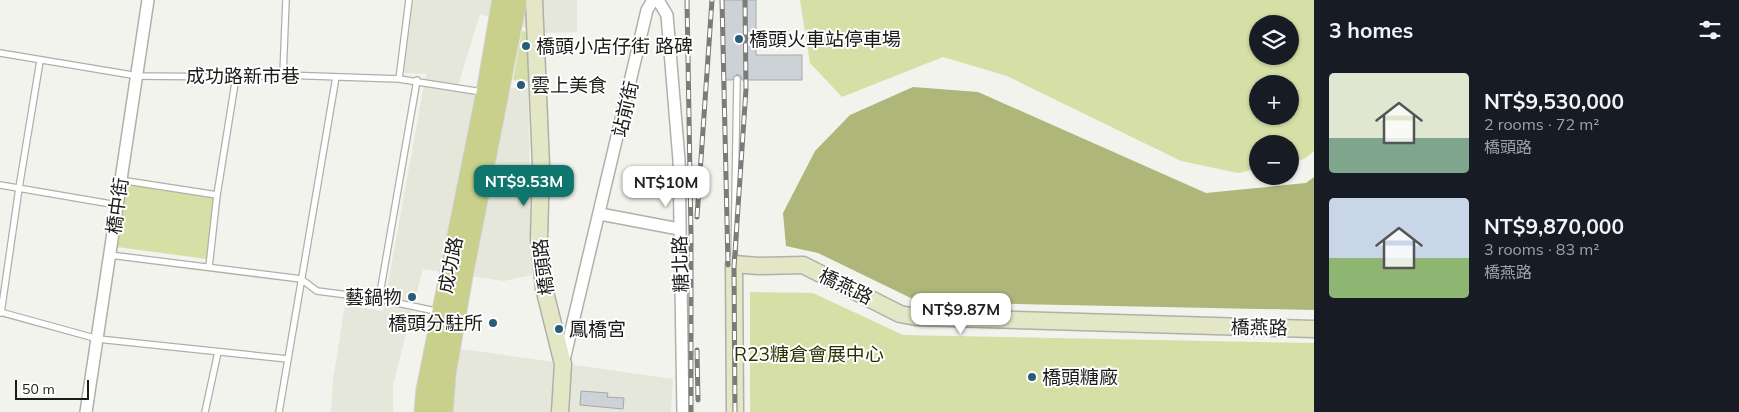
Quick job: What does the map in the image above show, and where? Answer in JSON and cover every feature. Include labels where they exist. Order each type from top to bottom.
[{"type":"main road","name":"成功路","points":[[424,412],[426,390],[486,93],[502,0]]},
{"type":"main road","name":"成功路","points":[[442,412],[446,373],[464,270],[517,0]]},
{"type":"street","name":"橋中街","points":[[86,412],[148,0]]},
{"type":"street","name":"橋頭路","points":[[534,0],[541,165],[540,252],[544,288],[563,364],[560,412]]},
{"type":"street","name":"站前街","points":[[563,364],[647,10],[653,0]]},
{"type":"street","name":"糖北路","points":[[658,0],[667,15],[679,160],[683,412]]},
{"type":"street","points":[[600,214],[679,228]]},
{"type":"street","points":[[734,264],[735,412]]},
{"type":"street","name":"橋燕路","points":[[734,264],[758,266],[803,265],[900,314],[916,317],[1314,329]]},
{"type":"lane","points":[[282,75],[286,0]]},
{"type":"lane","points":[[399,79],[409,0]]},
{"type":"lane","name":"成功路新市巷","points":[[0,53],[138,76],[236,77],[282,75],[399,79],[417,80],[486,93]]},
{"type":"lane","points":[[40,61],[1,313],[98,338],[288,359]]},
{"type":"lane","points":[[209,268],[217,195],[236,77]]},
{"type":"lane","points":[[279,412],[336,77]]},
{"type":"lane","points":[[734,264],[737,79]]},
{"type":"lane","points":[[379,299],[417,80]]},
{"type":"lane","points":[[120,180],[217,195]]},
{"type":"lane","points":[[0,185],[117,205]]},
{"type":"lane","points":[[110,255],[301,279],[317,291],[379,299],[441,312]]},
{"type":"lane","points":[[206,412],[218,352]]},
{"type":"shaded area","points":[[413,0],[577,0],[577,32],[545,33],[480,14],[457,89],[528,88],[532,275],[504,281],[423,269],[393,385],[393,412],[331,412],[333,380],[345,305],[383,311],[426,74],[404,73]]},
{"type":"shaded area","points":[[455,348],[673,379],[671,412],[454,412]]},
{"type":"green space","points":[[800,0],[1314,0],[1314,151],[1304,159],[1299,160],[1299,135],[1249,135],[1249,171],[1238,173],[1181,161],[1007,76],[943,57],[842,97],[810,63]]},
{"type":"green space","points":[[522,31],[531,33],[531,82],[513,80]]},
{"type":"green space","points":[[913,87],[978,92],[1206,193],[1299,185],[1306,183],[1314,177],[1314,310],[919,302],[818,253],[786,246],[783,213],[815,151],[850,115]]},
{"type":"green space","points":[[127,181],[214,192],[207,259],[117,247]]},
{"type":"green space","name":"R23糖倉會展中心","points":[[750,292],[813,293],[903,335],[1314,343],[1314,412],[750,412]]},
{"type":"building","points":[[723,0],[756,0],[756,55],[802,55],[802,80],[742,80],[741,76],[737,74],[732,80],[724,80]]},
{"type":"building","points":[[581,391],[608,393],[607,397],[624,398],[623,409],[580,405]]},
{"type":"railway","points":[[687,0],[691,234],[691,412]]},
{"type":"railway","points":[[697,217],[712,0]]},
{"type":"railway","points":[[722,0],[728,265]]},
{"type":"railway","points":[[735,412],[734,267],[746,89],[745,0]]},
{"type":"railway","points":[[697,350],[698,400]]},
{"type":"place","name":"橋頭火車站停車場","points":[[739,39]]},
{"type":"place","name":"橋頭小店仔街 路碑","points":[[526,46]]},
{"type":"place","name":"雲上美食","points":[[521,85]]},
{"type":"place","name":"藝鍋物","points":[[412,297]]},
{"type":"place","name":"橋頭分駐所","points":[[493,323]]},
{"type":"place","name":"鳳橋宮","points":[[559,329]]},
{"type":"place","name":"橋頭糖廠","points":[[1032,377]]}]
